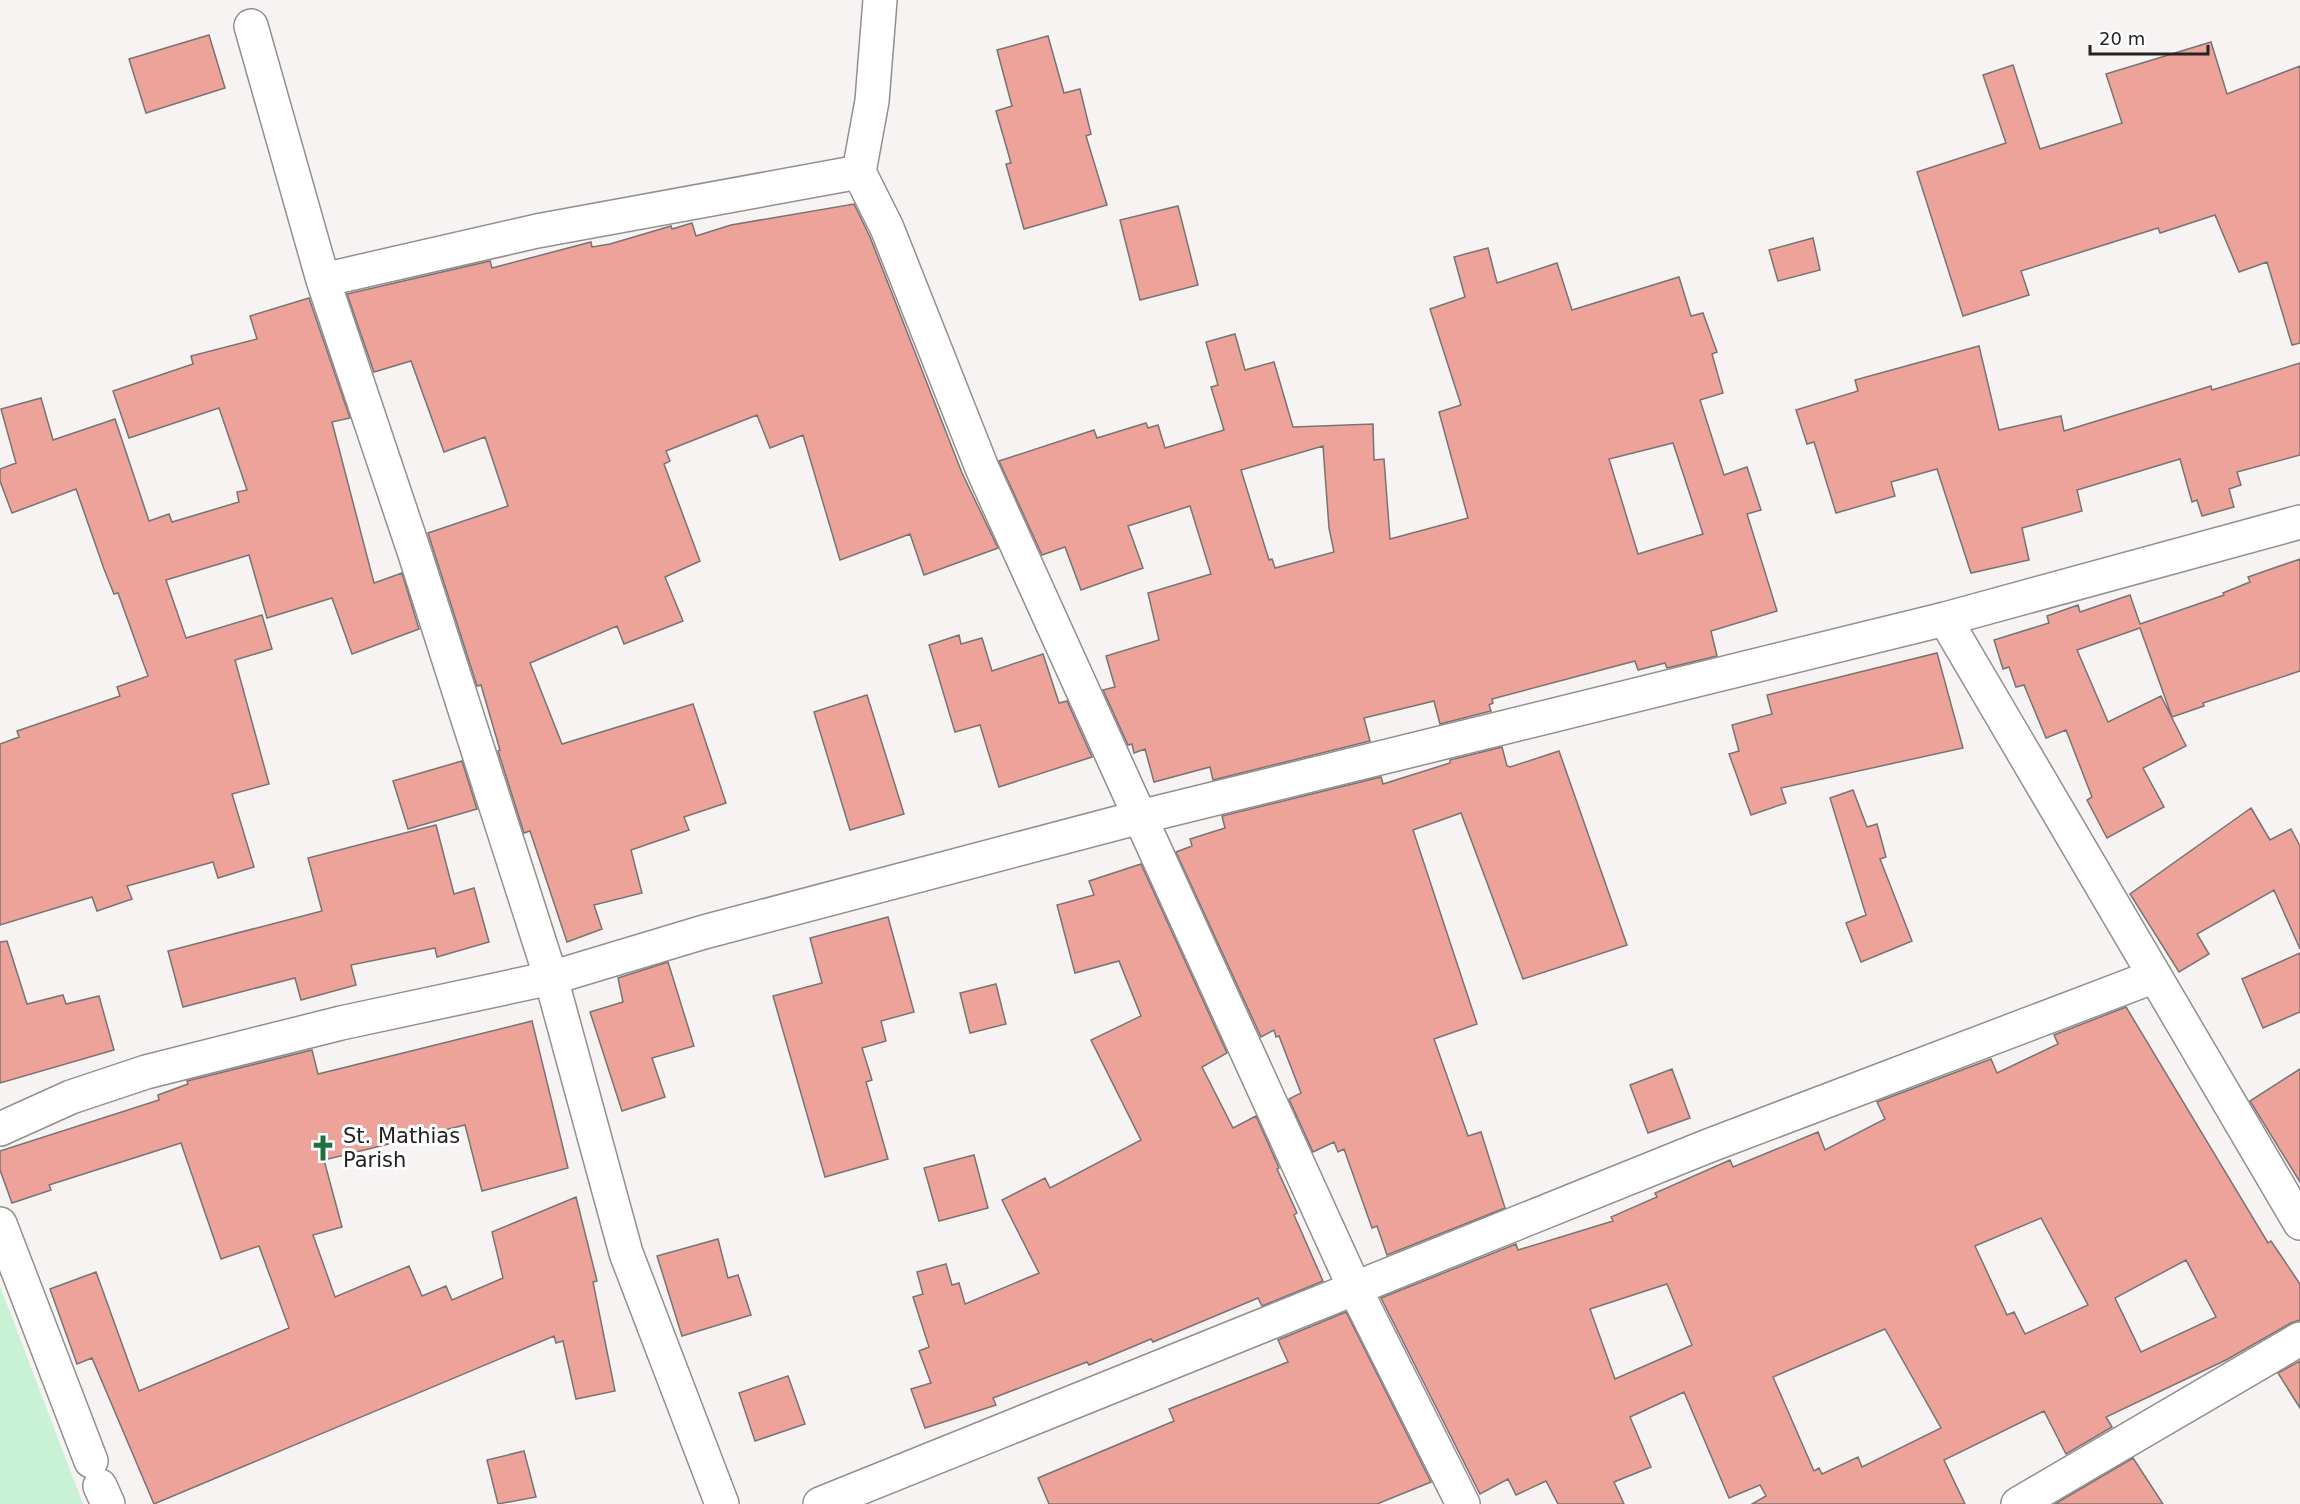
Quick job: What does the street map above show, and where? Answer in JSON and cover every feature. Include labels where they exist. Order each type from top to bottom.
[{"type":"street","points":[[880,0],[872,101],[859,172],[887,228],[982,468],[1140,817],[1355,1289],[1463,1504]]},
{"type":"street","points":[[251,26],[323,280],[416,554],[551,978],[626,1253],[722,1504]]},
{"type":"street","points":[[323,280],[537,231],[859,172]]},
{"type":"street","points":[[0,1130],[71,1097],[146,1072],[341,1023],[551,978],[704,932],[1140,817],[1945,619],[2300,522]]},
{"type":"street","points":[[1945,619],[2300,1223]]},
{"type":"street","points":[[820,1504],[1708,1146],[2155,976]]},
{"type":"street","points":[[0,1224],[100,1484]]},
{"type":"street","points":[[2018,1504],[2300,1339]]},
{"type":"green space","points":[[0,1286],[83,1504],[0,1504]]},
{"type":"building","points":[[209,35],[225,88],[146,113],[129,59]]},
{"type":"building","points":[[1048,36],[1064,93],[1080,89],[1091,134],[1086,136],[1107,205],[1024,229],[1006,164],[1011,163],[996,111],[1012,106],[997,50]]},
{"type":"building","points":[[2211,42],[2227,94],[2300,66],[2300,343],[2292,345],[2267,262],[2239,272],[2215,215],[2160,233],[2158,228],[2021,271],[2029,295],[1963,316],[1917,172],[2006,143],[1983,75],[2013,65],[2040,149],[2122,123],[2106,74]]},
{"type":"building","points":[[854,204],[870,237],[962,473],[998,548],[924,575],[910,534],[840,560],[803,435],[770,448],[757,415],[666,451],[670,461],[664,464],[700,561],[665,577],[683,621],[624,644],[617,626],[530,663],[562,744],[693,704],[726,803],[684,817],[689,830],[631,850],[642,893],[594,905],[602,929],[567,942],[530,831],[524,833],[498,751],[500,750],[481,685],[477,686],[428,533],[508,506],[485,437],[444,452],[411,361],[374,372],[347,294],[490,261],[492,268],[591,242],[592,247],[610,244],[671,226],[672,229],[692,223],[696,236],[731,225]]},
{"type":"building","points":[[1178,206],[1198,285],[1140,300],[1120,220]]},
{"type":"building","points":[[1813,238],[1820,270],[1778,281],[1769,250]]},
{"type":"building","points":[[1488,248],[1497,283],[1557,263],[1572,310],[1679,277],[1691,316],[1703,313],[1717,352],[1712,354],[1723,393],[1700,400],[1724,475],[1747,467],[1761,510],[1747,514],[1777,611],[1711,631],[1717,656],[1667,668],[1665,663],[1638,670],[1635,661],[1492,699],[1493,703],[1489,705],[1491,711],[1440,724],[1434,701],[1364,718],[1370,741],[1213,780],[1210,767],[1154,782],[1145,749],[1134,753],[1132,744],[1128,745],[1103,690],[1115,687],[1106,656],[1159,640],[1148,593],[1211,574],[1190,506],[1128,526],[1143,568],[1081,590],[1065,547],[1042,555],[999,461],[1094,430],[1097,438],[1146,423],[1148,428],[1158,425],[1165,448],[1224,430],[1211,387],[1218,385],[1206,342],[1235,334],[1245,370],[1274,362],[1293,427],[1373,424],[1374,460],[1384,459],[1390,539],[1468,518],[1439,412],[1461,405],[1430,309],[1465,297],[1454,257]],"holes":[[[1673,443],[1703,534],[1638,554],[1609,459]],[[1323,446],[1329,528],[1334,552],[1275,568],[1272,559],[1269,560],[1241,470]]]},
{"type":"building","points":[[309,298],[350,418],[332,422],[374,583],[402,573],[419,629],[352,654],[332,598],[267,618],[249,555],[166,580],[186,638],[262,615],[272,649],[235,660],[269,784],[232,794],[254,867],[218,878],[213,862],[127,886],[132,899],[97,911],[92,897],[0,925],[0,744],[19,737],[17,731],[120,696],[117,687],[148,676],[118,593],[114,594],[104,569],[76,489],[12,513],[0,481],[0,469],[16,463],[1,409],[41,398],[53,440],[115,419],[149,521],[169,514],[172,522],[239,502],[237,492],[247,490],[219,408],[129,438],[113,391],[193,364],[191,356],[257,339],[250,316]]},
{"type":"building","points":[[1979,346],[1999,430],[2061,416],[2064,431],[2211,386],[2212,390],[2300,363],[2300,455],[2237,472],[2241,485],[2229,489],[2234,507],[2202,516],[2197,500],[2192,502],[2180,459],[2077,490],[2082,511],[2022,528],[2029,560],[1971,573],[1937,469],[1891,482],[1895,496],[1836,513],[1814,442],[1807,444],[1796,410],[1858,391],[1855,380]]},
{"type":"building","points":[[2300,559],[2300,671],[2203,703],[2204,706],[2172,717],[2140,628],[2077,650],[2108,722],[2161,696],[2186,746],[2143,768],[2164,807],[2107,838],[2087,800],[2092,797],[2066,730],[2046,738],[2024,685],[2016,687],[2009,667],[2003,669],[1994,640],[2049,623],[2047,616],[2078,605],[2080,612],[2130,595],[2140,624],[2224,595],[2223,593],[2250,582],[2248,577]]},
{"type":"building","points":[[959,635],[961,644],[982,638],[992,671],[1043,654],[1059,703],[1067,701],[1092,757],[999,787],[980,725],[955,732],[929,645]]},
{"type":"building","points":[[1937,653],[1963,748],[1781,788],[1786,803],[1751,815],[1729,754],[1739,751],[1732,725],[1772,714],[1767,695]]},
{"type":"building","points":[[867,695],[904,814],[850,830],[814,712]]},
{"type":"building","points":[[1502,747],[1507,766],[1510,767],[1559,751],[1627,945],[1523,979],[1461,813],[1413,830],[1477,1024],[1434,1039],[1468,1136],[1481,1132],[1505,1208],[1387,1255],[1377,1226],[1372,1228],[1344,1149],[1338,1152],[1334,1142],[1313,1152],[1289,1099],[1301,1093],[1279,1036],[1276,1037],[1274,1030],[1261,1037],[1176,852],[1192,846],[1190,839],[1225,828],[1222,816],[1381,777],[1383,784],[1450,763],[1450,760]]},
{"type":"building","points":[[462,761],[477,809],[408,829],[393,781]]},
{"type":"building","points":[[1853,790],[1867,827],[1877,824],[1886,857],[1880,859],[1912,941],[1861,962],[1846,923],[1866,915],[1830,798]]},
{"type":"building","points":[[2251,808],[2270,840],[2291,829],[2300,846],[2300,949],[2274,890],[2197,934],[2209,954],[2179,972],[2130,894]]},
{"type":"building","points":[[436,825],[454,894],[474,888],[489,942],[437,957],[435,948],[351,965],[356,985],[301,1000],[295,978],[183,1007],[168,951],[322,911],[308,858]]},
{"type":"building","points":[[1141,864],[1227,1053],[1202,1067],[1233,1128],[1256,1116],[1297,1213],[1294,1215],[1323,1281],[1262,1306],[1258,1298],[1153,1342],[1151,1339],[1089,1365],[1087,1362],[993,1398],[996,1405],[925,1428],[911,1389],[931,1383],[919,1351],[929,1347],[913,1297],[923,1294],[917,1272],[946,1264],[952,1285],[959,1283],[965,1304],[1039,1273],[1002,1200],[1045,1178],[1050,1188],[1141,1140],[1091,1040],[1141,1016],[1119,961],[1075,973],[1057,905],[1094,895],[1089,881]]},
{"type":"building","points":[[888,917],[914,1012],[881,1021],[886,1041],[862,1048],[872,1080],[866,1082],[888,1159],[825,1177],[773,996],[822,983],[810,938]]},
{"type":"building","points":[[7,941],[27,1004],[63,995],[66,1004],[99,996],[114,1050],[0,1083],[0,942]]},
{"type":"building","points":[[2300,953],[2300,1012],[2263,1028],[2242,979]]},
{"type":"building","points":[[668,962],[694,1046],[652,1058],[665,1097],[622,1111],[590,1012],[623,1002],[618,978]]},
{"type":"building","points":[[996,984],[1006,1024],[970,1033],[960,993]]},
{"type":"building","points":[[2126,1007],[2268,1243],[2271,1241],[2300,1284],[2300,1320],[2226,1360],[2106,1417],[2112,1427],[2066,1454],[2044,1411],[1944,1460],[1965,1504],[1752,1504],[1766,1496],[1760,1485],[1729,1498],[1684,1392],[1630,1417],[1651,1467],[1614,1482],[1624,1504],[1558,1504],[1546,1481],[1516,1495],[1508,1479],[1480,1494],[1381,1298],[1516,1244],[1518,1250],[1613,1221],[1611,1217],[1657,1197],[1655,1193],[1730,1160],[1733,1167],[1818,1132],[1825,1150],[1885,1119],[1877,1102],[1991,1059],[1997,1073],[2058,1044],[2054,1035]],"holes":[[[2041,1218],[2088,1305],[2025,1334],[2014,1312],[2007,1315],[1975,1246]],[[2186,1260],[2216,1317],[2141,1352],[2115,1298]],[[1667,1284],[1692,1345],[1615,1379],[1590,1309]],[[1885,1329],[1941,1428],[1862,1467],[1858,1457],[1822,1474],[1819,1468],[1814,1471],[1773,1377]]]},
{"type":"building","points":[[532,1021],[568,1168],[482,1191],[465,1125],[324,1160],[342,1227],[313,1235],[335,1297],[409,1266],[422,1296],[446,1286],[452,1300],[503,1278],[492,1232],[576,1197],[597,1281],[593,1282],[615,1391],[576,1399],[563,1341],[556,1343],[554,1336],[154,1504],[92,1358],[77,1364],[50,1289],[96,1272],[139,1391],[289,1328],[259,1246],[221,1259],[181,1143],[49,1185],[51,1190],[12,1203],[0,1170],[0,1151],[159,1100],[158,1095],[188,1084],[187,1081],[312,1050],[318,1074]]},
{"type":"building","points":[[1672,1069],[1690,1118],[1648,1133],[1630,1085]]},
{"type":"building","points":[[2300,1069],[2300,1182],[2250,1101]]},
{"type":"building","points":[[974,1155],[988,1208],[939,1221],[924,1168]]},
{"type":"building","points":[[718,1239],[728,1278],[738,1275],[751,1315],[682,1336],[657,1256]]},
{"type":"building","points":[[1346,1312],[1431,1482],[1377,1504],[1049,1504],[1038,1478],[1174,1421],[1169,1409],[1288,1362],[1278,1340]]},
{"type":"building","points":[[2300,1361],[2300,1408],[2278,1373]]},
{"type":"building","points":[[788,1376],[805,1424],[755,1441],[739,1393]]},
{"type":"building","points":[[524,1451],[536,1497],[498,1504],[487,1460]]},
{"type":"building","points":[[2133,1458],[2163,1504],[2055,1504]]},
{"type":"place","name":"St. Mathias Parish","points":[[323,1148]]}]
